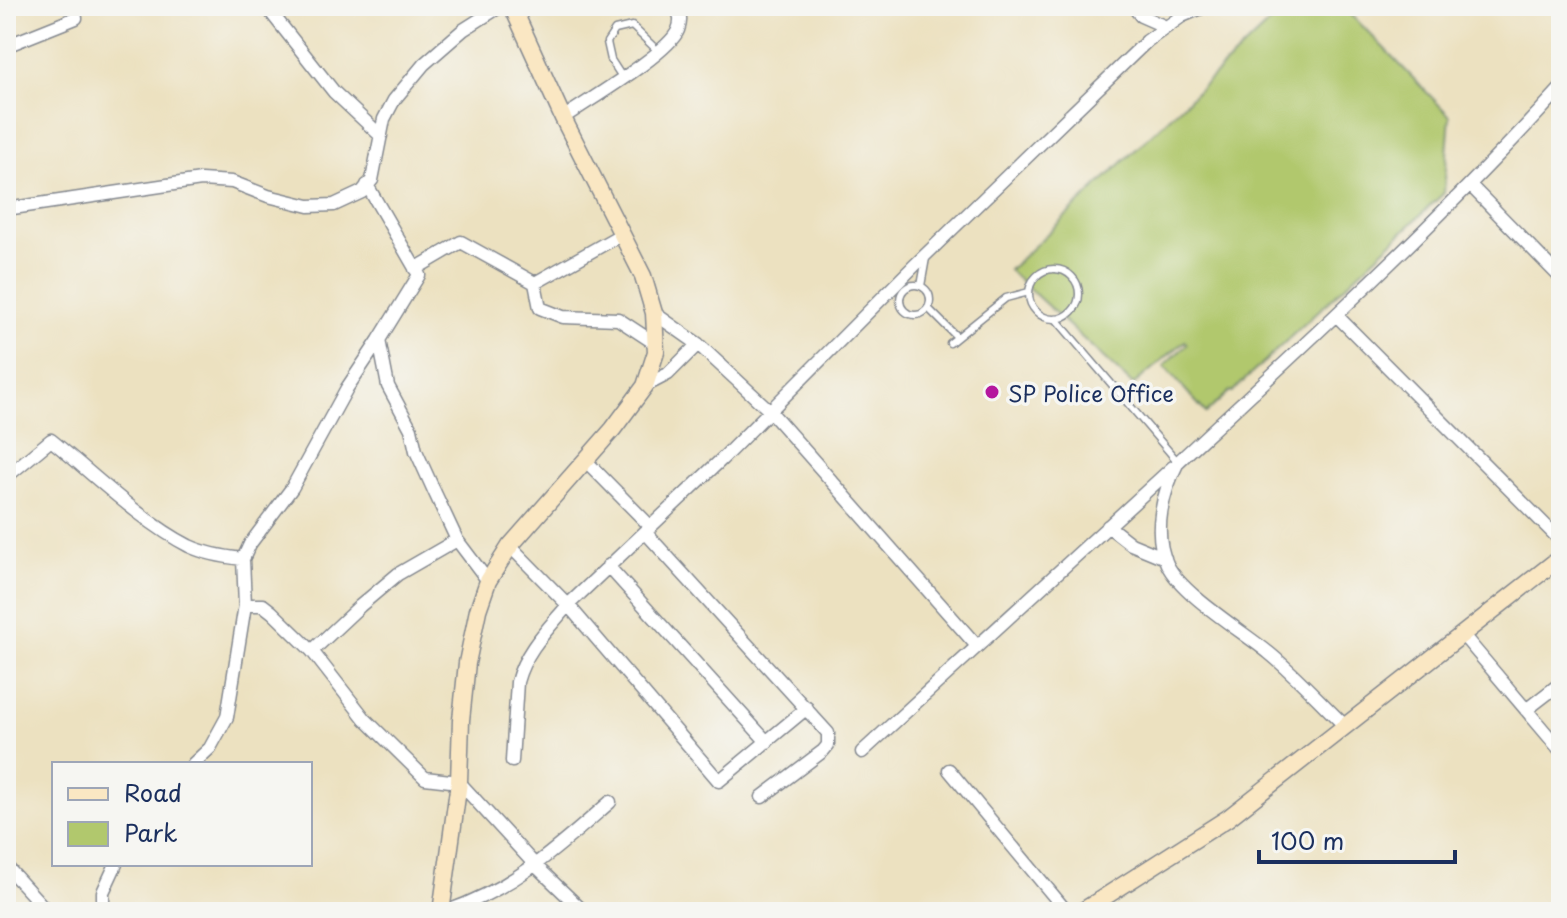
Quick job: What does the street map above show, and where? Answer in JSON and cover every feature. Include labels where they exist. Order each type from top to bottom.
[{"type":"main road","points":[[443,912],[459,782],[467,663],[478,610],[488,581],[510,546],[645,386],[656,352],[654,313],[643,276],[563,118],[512,6]]},
{"type":"main road","points":[[1081,912],[1228,818],[1561,557]]},
{"type":"street","points":[[266,6],[334,92],[381,136]]},
{"type":"street","points":[[6,209],[201,180],[232,182],[268,196],[309,206],[334,205],[362,192],[372,180],[384,119],[394,100],[424,64],[463,30],[501,6]]},
{"type":"street","points":[[563,118],[659,52],[678,32],[681,17],[675,6]]},
{"type":"street","points":[[1133,6],[1141,16],[1169,25]]},
{"type":"street","points":[[1169,25],[1176,6]]},
{"type":"street","points":[[512,761],[520,669],[530,650],[568,605],[1147,41],[1182,16],[1206,6]]},
{"type":"street","points":[[6,46],[76,18]]},
{"type":"street","points":[[862,752],[1336,315],[1470,185],[1561,88]]},
{"type":"street","points":[[195,762],[210,748],[227,717],[245,605],[243,559],[250,544],[292,488],[347,388],[419,275],[367,185]]},
{"type":"street","points":[[1470,185],[1561,278]]},
{"type":"street","points":[[535,283],[622,234]]},
{"type":"street","points":[[415,269],[461,242],[535,283],[540,308],[563,317],[618,319],[656,344]]},
{"type":"street","points":[[654,313],[698,344],[769,410],[977,646]]},
{"type":"street","points":[[1336,315],[1561,541]]},
{"type":"street","points":[[379,340],[388,386],[411,429],[416,451],[457,540],[488,581]]},
{"type":"street","points":[[645,386],[668,374],[698,344]]},
{"type":"street","points":[[6,477],[51,440],[157,526],[190,546],[218,556],[243,559]]},
{"type":"street","points":[[585,460],[828,733],[828,745],[762,797]]},
{"type":"street","points":[[1178,462],[1166,485],[1161,544],[1178,581],[1271,655],[1345,726]]},
{"type":"street","points":[[1108,526],[1131,544],[1165,558]]},
{"type":"street","points":[[312,651],[398,574],[457,540]]},
{"type":"street","points":[[510,546],[568,605],[719,781],[807,708]]},
{"type":"street","points":[[608,566],[767,742]]},
{"type":"street","points":[[245,605],[263,605],[312,651],[365,719],[425,778],[459,782],[536,866],[584,912]]},
{"type":"street","points":[[1462,634],[1561,751]]},
{"type":"street","points":[[1526,710],[1561,683]]},
{"type":"street","points":[[949,770],[1067,912]]},
{"type":"street","points":[[443,912],[470,903],[536,866],[610,802]]},
{"type":"street","points":[[6,866],[48,912]]},
{"type":"street","points":[[103,912],[103,892],[115,866]]},
{"type":"lane","points":[[622,77],[611,60],[607,42],[615,30],[632,26],[659,52]]},
{"type":"lane","points":[[878,302],[900,304],[910,315],[920,315],[928,308],[930,298],[921,286],[926,254]]},
{"type":"lane","points":[[1056,319],[1071,313],[1080,291],[1073,277],[1060,269],[1043,271],[1031,284],[1029,292],[1033,309],[1040,315],[1056,319],[1178,462]]},
{"type":"lane","points":[[900,304],[903,290],[911,285],[921,286]]},
{"type":"lane","points":[[950,343],[1006,298],[1029,292]]},
{"type":"lane","points":[[928,308],[957,337]]},
{"type":"green space","points":[[1287,6],[1343,6],[1450,116],[1444,193],[1206,413],[1164,366],[1187,344],[1185,341],[1133,385],[1009,270]]},
{"type":"place","name":"SP Police Office","points":[[992,392]]}]
